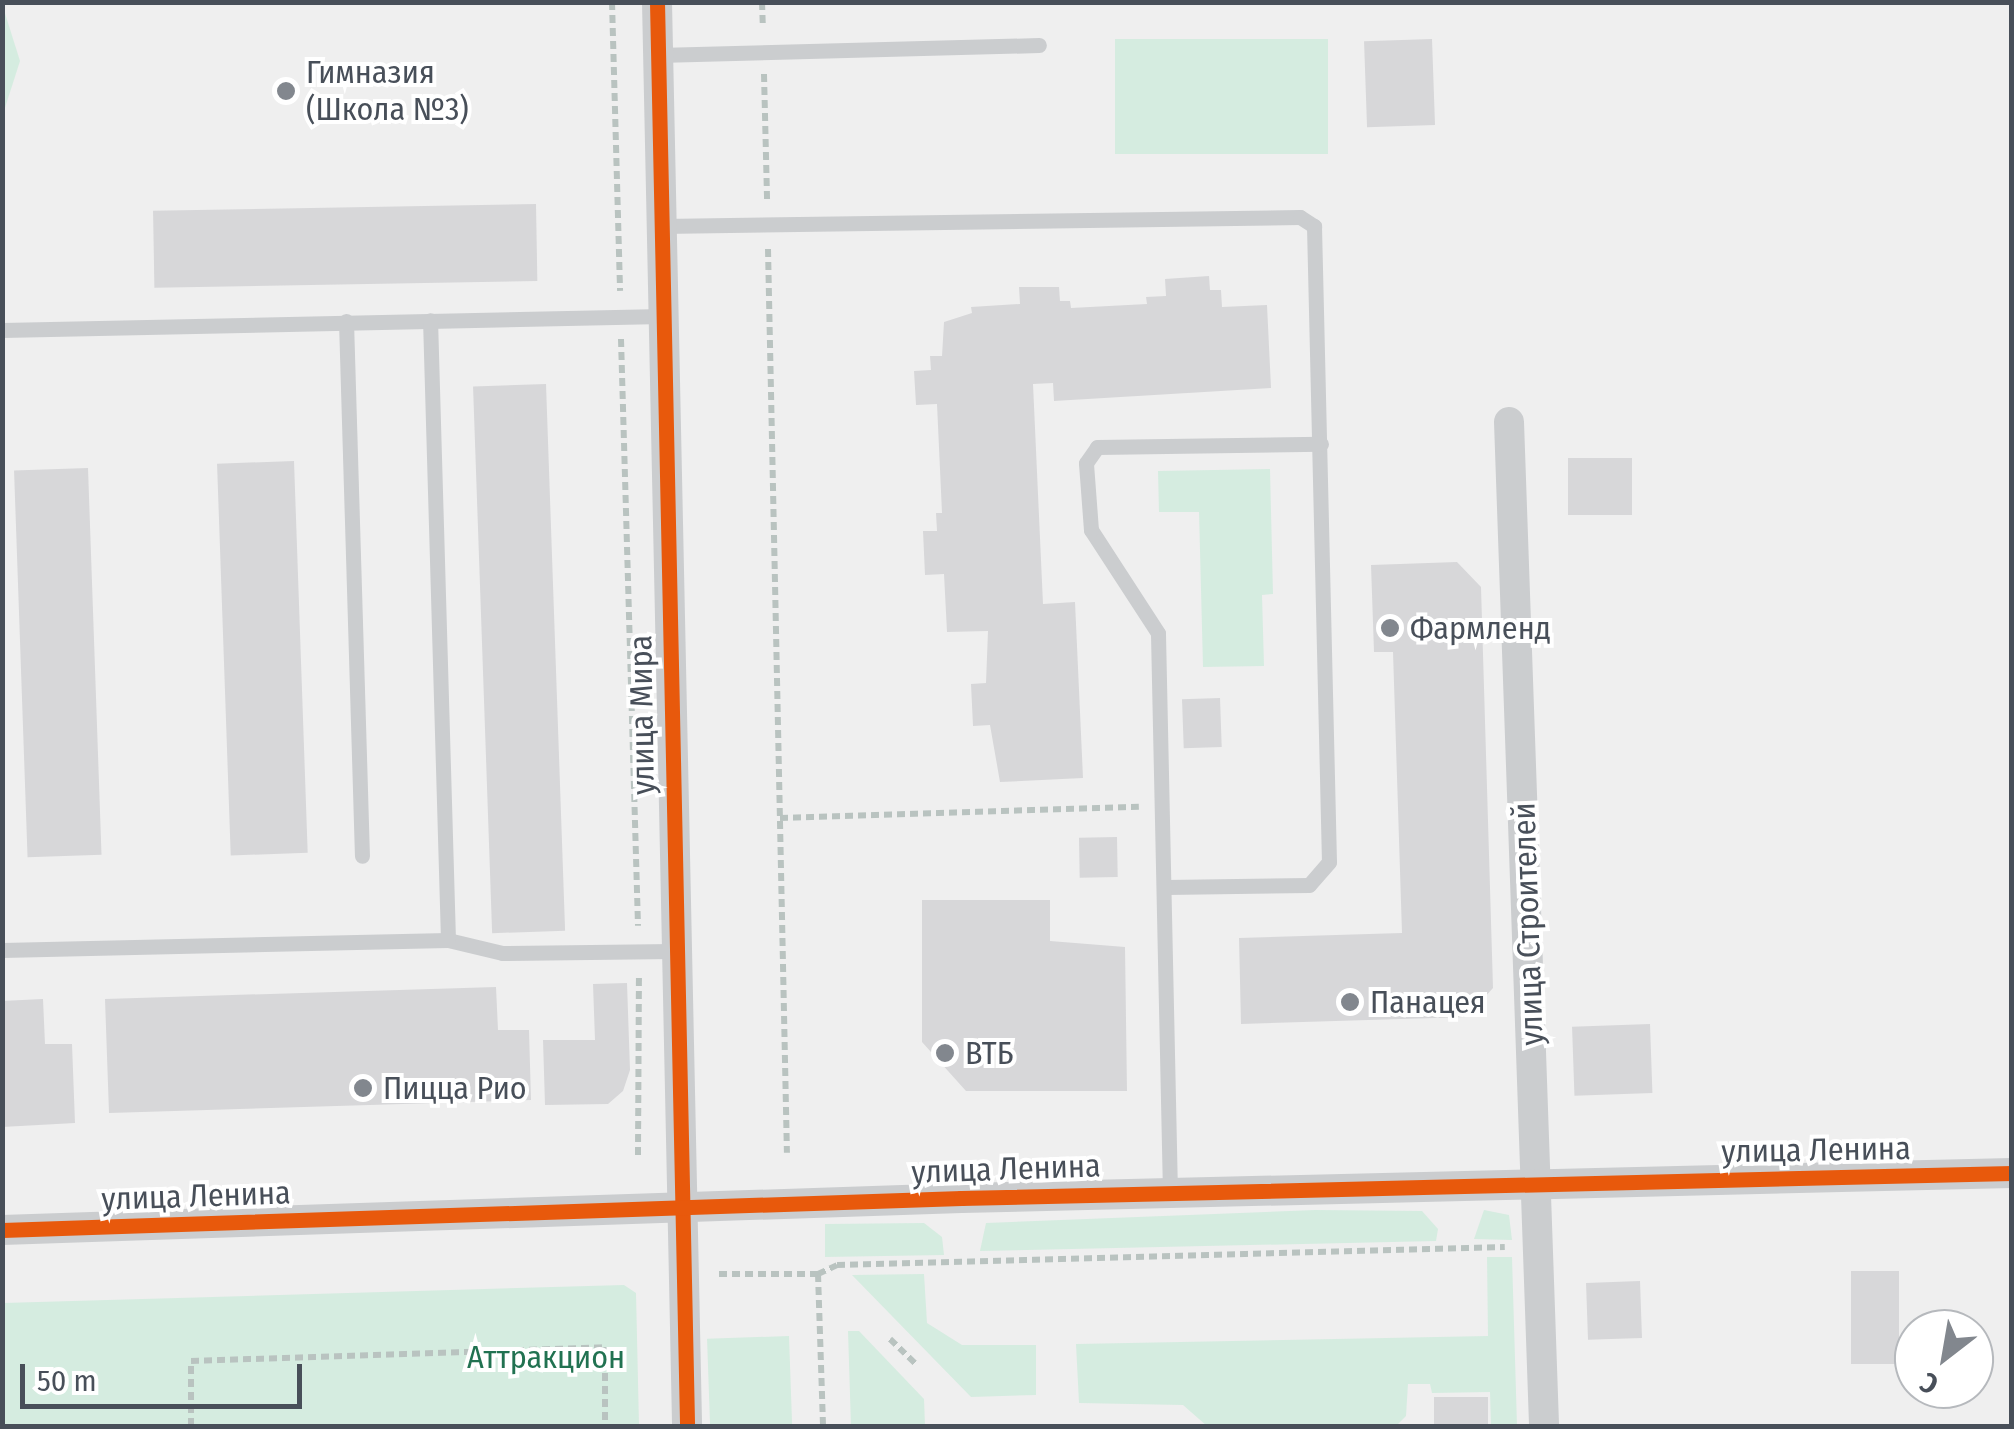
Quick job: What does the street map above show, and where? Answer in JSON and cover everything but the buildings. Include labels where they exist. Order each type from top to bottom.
[{"type":"street","name":"улица Мира","points":[[658,2],[673,951],[687,1426]]},
{"type":"street","name":"улица Строителей","points":[[1509,422],[1544,1426]]},
{"type":"street","name":"улица Ленина","points":[[2,1230],[1170,1192],[2012,1173]]},
{"type":"lane","points":[[658,54],[1039,45]]},
{"type":"lane","points":[[662,226],[1300,217],[1314,226],[1329,862],[1309,885],[1166,887]]},
{"type":"lane","points":[[2,330],[663,316]]},
{"type":"lane","points":[[430,320],[448,940]]},
{"type":"lane","points":[[346,321],[362,856]]},
{"type":"lane","points":[[1170,1192],[1158,633],[1090,530],[1090,454],[1098,447],[1321,444]]},
{"type":"lane","points":[[2,950],[448,940],[502,953],[673,951]]},
{"type":"path","points":[[612,2],[639,952],[638,1155]]},
{"type":"path","points":[[762,2],[787,1153]]},
{"type":"path","points":[[780,818],[1164,806]]},
{"type":"path","points":[[719,1274],[818,1274],[837,1265],[1516,1246]]},
{"type":"path","points":[[818,1274],[822,1426]]},
{"type":"path","points":[[890,1339],[916,1363]]},
{"type":"path","points":[[191,1426],[191,1361],[605,1346],[605,1426]]},
{"type":"green space","points":[[3,7],[20,61],[3,114]]},
{"type":"green space","points":[[1115,39],[1328,39],[1328,154],[1115,154]]},
{"type":"green space","points":[[1270,469],[1273,594],[1262,595],[1264,666],[1203,667],[1199,512],[1159,512],[1158,471]]},
{"type":"green space","points":[[1315,1210],[1422,1211],[1438,1229],[1436,1241],[980,1251],[986,1223]]},
{"type":"green space","points":[[1484,1210],[1509,1215],[1512,1240],[1474,1239]]},
{"type":"green space","points":[[924,1223],[942,1237],[944,1255],[825,1257],[825,1224]]},
{"type":"green space","points":[[1487,1257],[1512,1257],[1517,1426],[1491,1426],[1490,1392],[1432,1393],[1430,1384],[1408,1384],[1406,1416],[1396,1426],[1207,1426],[1183,1405],[1079,1403],[1076,1344],[1488,1336]]},
{"type":"green space","points":[[924,1274],[927,1323],[962,1345],[1036,1345],[1036,1395],[971,1397],[852,1275]]},
{"type":"green space","name":"Аттракцион","points":[[624,1285],[636,1293],[639,1426],[3,1426],[3,1303]]},
{"type":"green space","points":[[848,1331],[859,1331],[924,1399],[925,1426],[851,1426]]},
{"type":"green space","points":[[789,1336],[792,1426],[710,1426],[707,1339]]},
{"type":"cycle path","points":[[657,2],[687,1426]]},
{"type":"cycle path","points":[[2,1230],[961,1198],[2012,1173]]},
{"type":"place","name":"Гимназия (Школа №3)","points":[[286,91]]},
{"type":"place","name":"Фармленд","points":[[1390,628]]},
{"type":"place","name":"Панацея","points":[[1350,1002]]},
{"type":"place","name":"ВТБ","points":[[945,1053]]},
{"type":"place","name":"Пицца Рио","points":[[363,1088]]}]
